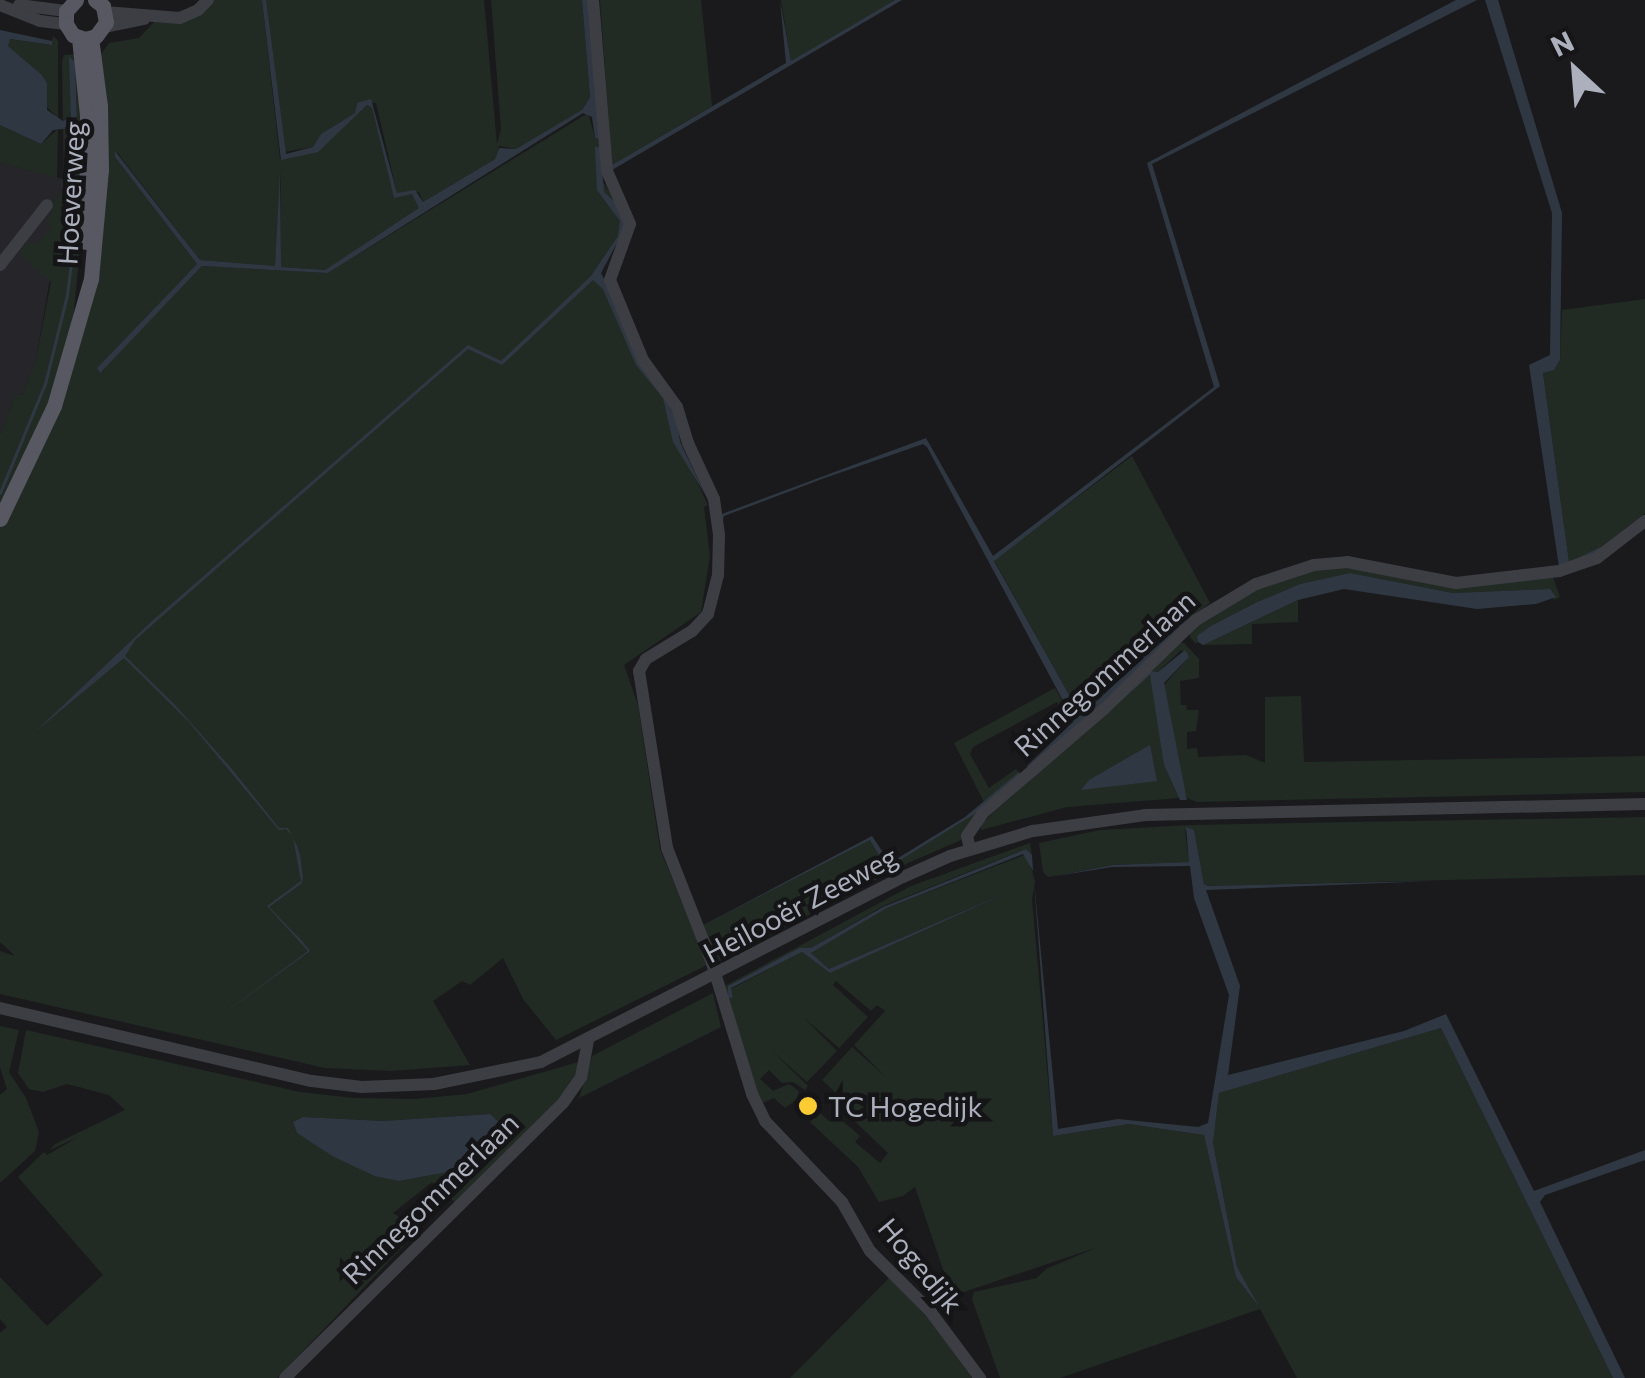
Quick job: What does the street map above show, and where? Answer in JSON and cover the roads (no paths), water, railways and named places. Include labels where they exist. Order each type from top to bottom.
[{"type":"main road","points":[[69,12],[85,38],[101,13]]},
{"type":"main road","name":"Hoeverweg","points":[[0,519],[36,448],[72,350],[91,279],[100,197],[100,106],[85,38]]},
{"type":"street","points":[[101,13],[184,17],[208,0]]},
{"type":"street","name":"Hogedijk","points":[[593,0],[607,171],[630,224],[610,280],[640,354],[678,407],[688,443],[714,500],[719,535],[718,576],[708,614],[692,631],[646,659],[638,674],[649,714],[664,838],[716,976],[752,1094],[765,1121],[842,1202],[870,1252],[930,1311],[980,1378]]},
{"type":"street","points":[[0,4],[40,21],[69,12]]},
{"type":"street","points":[[0,265],[47,206]]},
{"type":"street","name":"Rinnegommerlaan","points":[[970,850],[967,836],[983,813],[1090,722],[1196,620],[1256,584],[1304,567],[1347,562],[1456,584],[1559,571],[1597,558],[1645,520]]},
{"type":"street","name":"Heilooër Zeeweg","points":[[0,1008],[252,1069],[362,1087],[434,1084],[497,1073],[588,1042],[903,878],[970,850],[1044,828],[1146,815],[1645,804]]},
{"type":"street","name":"Rinnegommerlaan","points":[[285,1378],[563,1104],[580,1077],[588,1042]]},
{"type":"waterway","points":[[0,493],[45,384],[67,295],[73,248]]},
{"type":"place","name":"TC Hogedijk","points":[[808,1106]]}]
